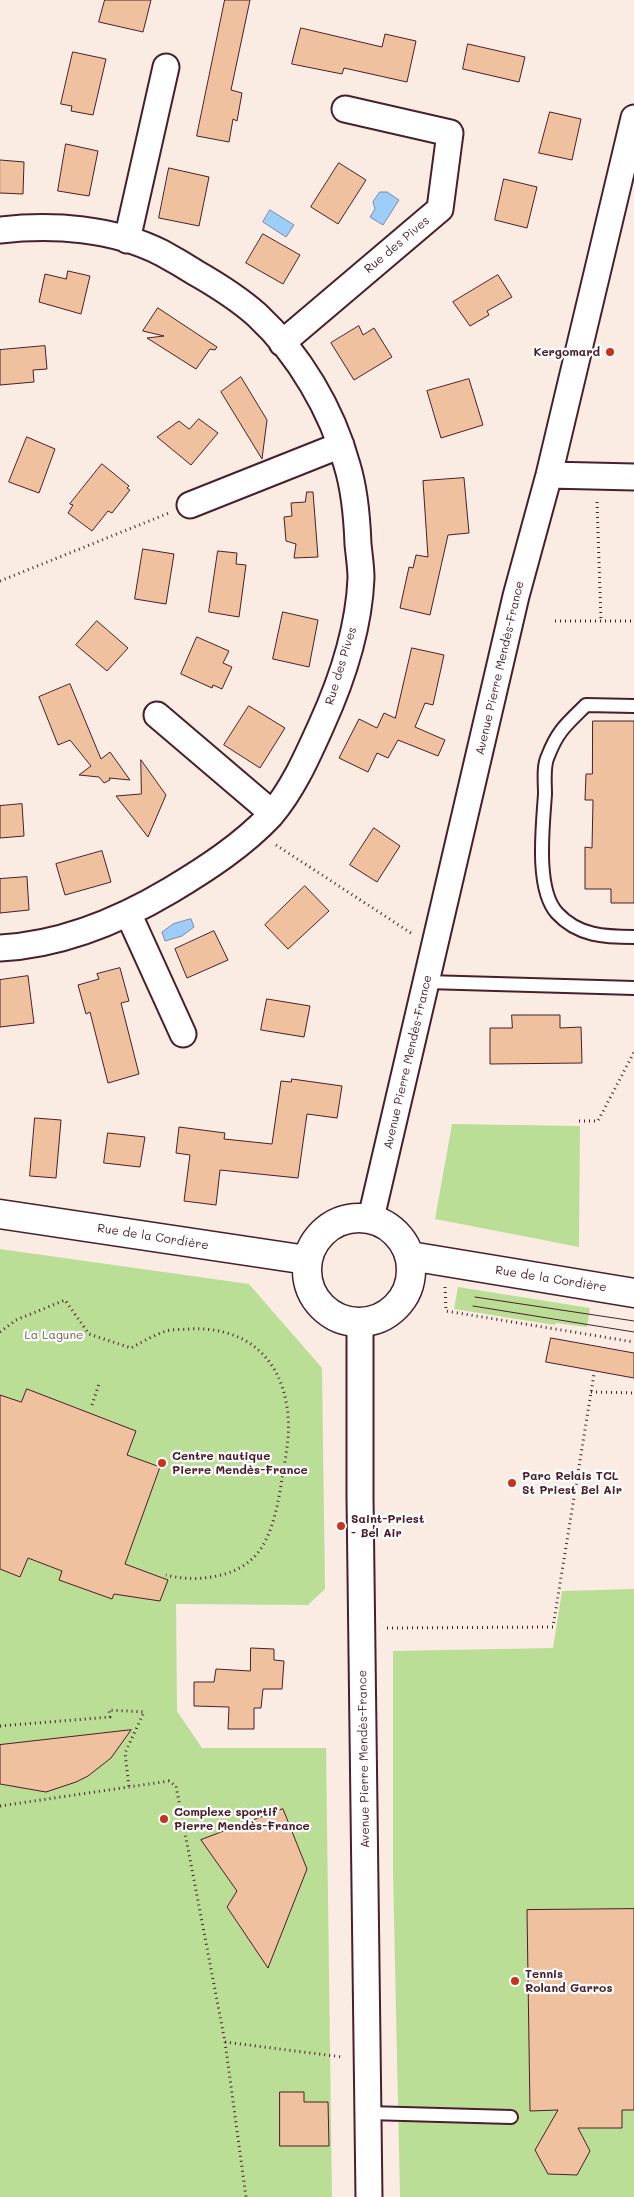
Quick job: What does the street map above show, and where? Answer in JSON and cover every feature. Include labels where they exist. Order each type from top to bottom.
[{"type":"street","points":[[127,240],[166,67]]},
{"type":"street","name":"Rue des Pives","points":[[282,343],[440,209],[450,133],[345,109]]},
{"type":"street","name":"Avenue Pierre Mendès-France","points":[[371,1218],[516,596],[549,475],[634,118]]},
{"type":"street","name":"Rue des Pives","points":[[0,230],[60,227],[127,240],[160,252],[216,284],[257,316],[282,343],[310,380],[341,446],[348,466],[356,509],[360,578],[352,638],[332,701],[298,776],[272,813],[254,831],[202,871],[144,906],[89,930],[30,947],[0,948]]},
{"type":"street","points":[[190,505],[341,446]]},
{"type":"street","points":[[549,475],[634,477]]},
{"type":"street","points":[[157,715],[272,813]]},
{"type":"street","points":[[128,913],[183,1034]]},
{"type":"street","name":"Rue de la Cordière","points":[[0,1214],[307,1260]]},
{"type":"street","points":[[371,1218],[388,1226],[398,1235],[410,1256],[411,1274],[407,1289],[392,1310],[377,1319],[360,1322],[339,1318],[324,1308],[314,1296],[308,1282],[307,1260],[311,1247],[319,1236],[342,1220],[371,1218]]},
{"type":"street","name":"Rue de la Cordière","points":[[410,1256],[634,1293]]},
{"type":"street","name":"Avenue Pierre Mendès-France","points":[[360,1322],[369,2197]]},
{"type":"lane","points":[[634,706],[586,705],[559,731],[546,758],[542,860],[546,891],[556,912],[577,930],[602,937],[634,937]]},
{"type":"lane","points":[[427,982],[634,988]]},
{"type":"lane","points":[[368,2113],[511,2117]]},
{"type":"path","points":[[597,499],[601,621]]},
{"type":"path","points":[[0,581],[190,505]]},
{"type":"path","points":[[555,621],[634,621]]},
{"type":"path","points":[[254,831],[435,948]]},
{"type":"path","points":[[579,1121],[598,1121],[634,1052]]},
{"type":"path","points":[[442,1262],[446,1311],[634,1342]]},
{"type":"path","points":[[0,1332],[16,1320],[65,1300],[89,1334],[131,1348],[167,1331],[219,1329],[253,1343],[267,1356],[280,1383],[287,1406],[288,1437],[279,1500],[266,1540],[253,1559],[236,1571],[209,1577],[182,1579],[166,1575]]},
{"type":"path","points":[[599,1343],[600,1336]]},
{"type":"path","points":[[362,1628],[552,1627],[594,1374]]},
{"type":"path","points":[[92,1404],[99,1384]]},
{"type":"path","points":[[591,1392],[634,1394]]},
{"type":"path","points":[[0,1726],[110,1717],[109,1710],[144,1712],[125,1753],[129,1787]]},
{"type":"path","points":[[0,1806],[168,1781],[176,1786],[225,2042],[246,2197]]},
{"type":"path","points":[[225,2042],[335,2056],[367,2058]]},
{"type":"green space","points":[[452,1124],[580,1126],[579,1247],[435,1219]]},
{"type":"green space","name":"Complexe sportif Pierre Mendès-France","points":[[0,1249],[249,1284],[322,1368],[325,1589],[308,1605],[176,1604],[177,1711],[202,1748],[326,1748],[332,2197],[0,2197]]},
{"type":"green space","points":[[458,1287],[590,1308],[587,1327],[556,1323],[555,1325],[454,1309]]},
{"type":"green space","points":[[634,1589],[634,2197],[400,2197],[393,1872],[393,1651],[553,1648],[562,1591]]},
{"type":"water","points":[[380,192],[387,192],[399,200],[383,225],[370,217],[375,209],[373,202]]},
{"type":"water","points":[[270,210],[294,225],[286,237],[263,222]]},
{"type":"water","points":[[191,919],[194,927],[182,936],[165,941],[162,932],[173,924]]},
{"type":"building","points":[[105,0],[151,0],[143,32],[99,22]]},
{"type":"building","points":[[225,0],[250,0],[231,90],[242,93],[237,121],[233,119],[229,142],[197,136]]},
{"type":"building","points":[[301,28],[382,47],[385,34],[416,41],[407,82],[344,68],[342,74],[292,64]]},
{"type":"building","points":[[468,44],[525,57],[519,82],[463,69]]},
{"type":"building","points":[[73,52],[106,59],[93,115],[71,111],[72,106],[61,104]]},
{"type":"building","points":[[550,112],[581,119],[572,160],[539,153]]},
{"type":"building","points":[[66,144],[98,151],[89,196],[58,191]]},
{"type":"building","points":[[0,160],[24,162],[23,194],[0,193]]},
{"type":"building","points":[[339,163],[366,180],[338,224],[311,207]]},
{"type":"building","points":[[169,168],[209,177],[199,226],[159,218]]},
{"type":"building","points":[[504,179],[537,187],[527,228],[495,220]]},
{"type":"building","points":[[263,234],[300,255],[283,284],[246,263]]},
{"type":"building","points":[[68,271],[90,276],[81,314],[39,302],[45,274],[66,279]]},
{"type":"building","points":[[498,275],[512,297],[487,311],[489,315],[470,326],[453,302]]},
{"type":"building","points":[[158,308],[217,347],[215,350],[210,349],[196,369],[147,338],[164,336],[143,331]]},
{"type":"building","points":[[359,326],[363,335],[374,328],[392,357],[354,380],[331,343]]},
{"type":"building","points":[[45,346],[47,369],[33,370],[34,382],[0,385],[0,350]]},
{"type":"building","points":[[241,377],[267,420],[262,459],[221,392]]},
{"type":"building","points":[[469,379],[483,425],[441,438],[427,391]]},
{"type":"building","points":[[199,419],[218,433],[191,465],[157,437],[179,421],[189,429]]},
{"type":"building","points":[[27,437],[55,449],[39,493],[9,482]]},
{"type":"building","points":[[102,464],[129,486],[127,488],[130,490],[112,513],[108,511],[92,531],[68,513],[73,505],[70,504]]},
{"type":"building","points":[[464,478],[469,533],[448,535],[430,615],[400,608],[409,567],[413,568],[416,555],[428,557],[423,481]]},
{"type":"building","points":[[307,492],[313,492],[318,557],[294,558],[296,544],[286,541],[284,517],[292,516],[291,503],[305,502]]},
{"type":"building","points":[[143,549],[174,554],[166,604],[135,599]]},
{"type":"building","points":[[218,551],[237,553],[236,564],[246,565],[239,617],[209,612]]},
{"type":"building","points":[[283,612],[318,620],[309,667],[273,659]]},
{"type":"building","points":[[97,621],[128,648],[107,671],[76,645]]},
{"type":"building","points":[[197,637],[229,651],[223,663],[232,667],[222,689],[213,685],[212,688],[181,674]]},
{"type":"building","points":[[412,648],[444,655],[433,705],[425,703],[415,727],[445,740],[438,756],[398,740],[388,758],[377,753],[368,772],[339,758],[359,719],[377,728],[384,713],[395,718]]},
{"type":"building","points":[[70,684],[101,759],[110,752],[130,780],[109,778],[110,780],[104,783],[99,777],[79,775],[91,766],[70,740],[58,745],[39,697]]},
{"type":"building","points":[[249,706],[285,728],[260,768],[224,745]]},
{"type":"building","points":[[593,721],[634,721],[634,903],[611,903],[611,889],[585,889],[585,847],[592,848],[593,800],[585,800],[586,774],[592,774]]},
{"type":"building","points":[[141,760],[166,795],[148,837],[116,796],[141,794]]},
{"type":"building","points":[[22,804],[24,836],[0,838],[0,806]]},
{"type":"building","points":[[374,828],[400,846],[377,882],[350,865]]},
{"type":"building","points":[[102,851],[111,882],[65,895],[56,864]]},
{"type":"building","points":[[27,877],[29,910],[0,913],[0,879]]},
{"type":"building","points":[[305,886],[329,911],[288,949],[265,925]]},
{"type":"building","points":[[214,931],[228,960],[187,978],[175,949]]},
{"type":"building","points":[[120,968],[129,1001],[121,1003],[139,1074],[108,1083],[90,1012],[86,1014],[78,985],[99,979],[97,974]]},
{"type":"building","points":[[28,976],[34,1023],[0,1027],[0,980]]},
{"type":"building","points":[[267,999],[310,1006],[304,1037],[261,1030]]},
{"type":"building","points":[[512,1015],[560,1015],[560,1028],[581,1027],[582,1063],[490,1064],[490,1028],[512,1028]]},
{"type":"building","points":[[292,1079],[342,1086],[337,1118],[307,1114],[298,1178],[220,1170],[216,1205],[184,1201],[190,1155],[176,1153],[179,1127],[225,1133],[224,1139],[272,1144],[281,1081],[291,1082]]},
{"type":"building","points":[[35,1118],[61,1120],[56,1178],[30,1176]]},
{"type":"building","points":[[108,1133],[145,1137],[140,1167],[104,1163]]},
{"type":"building","points":[[551,1338],[634,1353],[634,1378],[546,1362]]},
{"type":"building","points":[[27,1389],[136,1431],[127,1455],[160,1467],[125,1564],[168,1580],[160,1601],[114,1594],[112,1599],[59,1580],[62,1571],[28,1558],[20,1577],[0,1569],[0,1395],[21,1402]]},
{"type":"building","points":[[251,1648],[274,1649],[274,1660],[284,1661],[282,1689],[263,1689],[261,1708],[254,1708],[254,1729],[228,1729],[229,1707],[194,1706],[194,1682],[214,1682],[216,1669],[250,1671]]},
{"type":"building","points":[[131,1730],[111,1758],[88,1776],[76,1782],[46,1792],[0,1784],[0,1745]]},
{"type":"building","points":[[283,1809],[307,1869],[268,1968],[227,1907],[237,1891],[201,1840]]},
{"type":"building","points":[[634,1909],[634,2110],[622,2110],[622,2128],[578,2128],[590,2151],[577,2175],[548,2174],[535,2150],[558,2110],[530,2111],[527,1910]]},
{"type":"building","points":[[280,2092],[304,2092],[304,2102],[328,2102],[329,2146],[280,2146]]},
{"type":"tram line","points":[[475,1297],[634,1321]]},
{"type":"tram line","points":[[473,1306],[634,1332]]},
{"type":"place","name":"Kergomard","points":[[610,352]]},
{"type":"place","name":"Centre nautique Pierre Mendès-France","points":[[162,1463]]},
{"type":"place","name":"Parc Relais TCL St Priest Bel Air","points":[[512,1483]]},
{"type":"place","name":"Saint-Priest - Bel Air","points":[[341,1526]]},
{"type":"place","name":"Complexe sportif Pierre Mendès-France","points":[[164,1819]]},
{"type":"place","name":"Tennis Roland Garros","points":[[515,1981]]},
{"type":"park label","name":"La Lagune","points":[[54,1335]]}]
